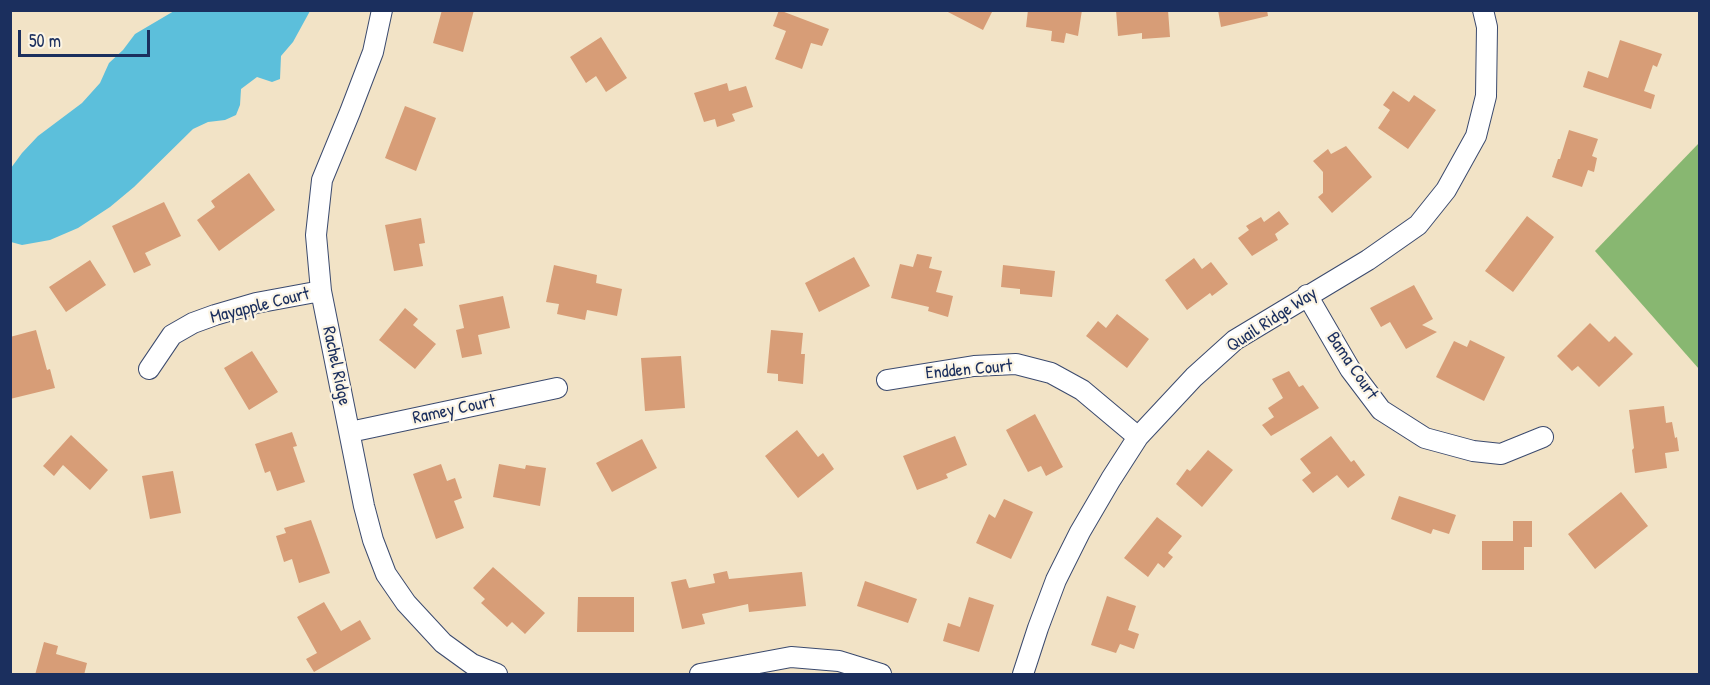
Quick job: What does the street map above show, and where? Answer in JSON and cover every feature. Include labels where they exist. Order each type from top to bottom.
[{"type":"street","name":"Rachel Ridge","points":[[382,10],[373,52],[322,180],[316,235],[321,291],[364,506],[373,540],[386,574],[406,603],[443,643],[472,664],[497,675]]},
{"type":"street","name":"Quail Ridge Way","points":[[1023,675],[1056,580],[1080,532],[1138,437],[1194,377],[1235,340],[1368,260],[1418,225],[1446,190],[1476,136],[1486,96],[1487,27],[1483,10]]},
{"type":"street","name":"Mayapple Court","points":[[149,369],[172,335],[193,323],[256,303],[321,291]]},
{"type":"street","name":"Bama Court","points":[[1307,295],[1350,369],[1381,410],[1425,438],[1473,451],[1501,454],[1543,437]]},
{"type":"street","name":"Endden Court","points":[[887,380],[974,366],[1016,364],[1051,373],[1083,390],[1138,437]]},
{"type":"street","name":"Ramey Court","points":[[350,432],[557,388]]},
{"type":"street","points":[[700,675],[791,657],[839,661],[881,675]]},
{"type":"green space","points":[[1699,143],[1699,369],[1595,251]]},
{"type":"water","points":[[174,11],[310,11],[293,42],[281,56],[280,79],[272,82],[257,77],[241,89],[240,105],[236,115],[225,120],[208,122],[193,129],[134,187],[110,207],[78,228],[50,240],[22,245],[11,242],[11,168],[38,136],[82,103],[100,83],[109,63],[135,34]]},
{"type":"building","points":[[442,10],[474,10],[463,52],[433,43]]},
{"type":"building","points":[[779,10],[829,29],[822,46],[811,43],[802,69],[775,59],[786,31],[773,26]]},
{"type":"building","points":[[944,10],[993,10],[983,30]]},
{"type":"building","points":[[1028,10],[1082,10],[1078,36],[1066,33],[1064,43],[1051,41],[1052,31],[1026,27]]},
{"type":"building","points":[[1116,10],[1168,10],[1170,37],[1142,39],[1142,33],[1118,36]]},
{"type":"building","points":[[1218,10],[1267,10],[1268,16],[1221,27]]},
{"type":"building","points":[[601,37],[627,78],[606,92],[596,76],[586,83],[570,57]]},
{"type":"building","points":[[1620,40],[1662,54],[1657,67],[1653,65],[1644,91],[1655,95],[1651,109],[1583,87],[1588,71],[1608,78]]},
{"type":"building","points":[[727,83],[729,91],[746,86],[753,107],[732,114],[735,121],[717,127],[715,119],[704,122],[694,93]]},
{"type":"building","points":[[1393,91],[1409,102],[1414,95],[1436,110],[1408,149],[1378,128],[1390,110],[1383,105]]},
{"type":"building","points":[[405,106],[436,118],[416,171],[385,158]]},
{"type":"building","points":[[1569,130],[1598,139],[1592,156],[1597,158],[1594,172],[1588,170],[1582,187],[1552,177]]},
{"type":"building","points":[[1346,146],[1372,177],[1332,213],[1318,197],[1323,193],[1323,172],[1313,161],[1328,149],[1331,154]]},
{"type":"building","points":[[249,173],[275,210],[219,251],[197,220],[215,207],[211,201]]},
{"type":"building","points":[[164,202],[181,236],[145,253],[151,265],[134,273],[112,226]]},
{"type":"building","points":[[1279,211],[1289,224],[1275,234],[1278,240],[1252,256],[1238,238],[1249,230],[1246,226],[1261,217],[1264,222]]},
{"type":"building","points":[[1527,216],[1554,237],[1513,292],[1485,271]]},
{"type":"building","points":[[421,218],[425,243],[419,244],[423,266],[394,271],[385,225]]},
{"type":"building","points":[[917,254],[932,257],[929,268],[942,271],[936,292],[953,296],[948,317],[928,311],[929,307],[891,298],[900,264],[913,267]]},
{"type":"building","points":[[854,257],[870,286],[819,312],[805,283]]},
{"type":"building","points":[[1194,258],[1202,269],[1211,262],[1228,284],[1212,296],[1210,293],[1187,310],[1165,280]]},
{"type":"building","points":[[90,260],[106,285],[66,312],[49,287]]},
{"type":"building","points":[[554,265],[597,275],[596,283],[622,289],[617,316],[587,310],[585,320],[557,314],[559,304],[546,302]]},
{"type":"building","points":[[1003,265],[1055,271],[1052,297],[1020,294],[1020,289],[1001,287]]},
{"type":"building","points":[[1414,285],[1433,319],[1422,325],[1437,332],[1406,349],[1390,322],[1381,327],[1370,308]]},
{"type":"building","points":[[503,296],[510,328],[478,335],[482,354],[462,358],[456,330],[464,328],[459,305]]},
{"type":"building","points":[[405,308],[418,319],[413,325],[436,344],[415,369],[379,340]]},
{"type":"building","points":[[1117,314],[1149,339],[1127,368],[1086,336],[1098,321],[1106,328]]},
{"type":"building","points":[[1590,323],[1609,342],[1615,336],[1633,354],[1599,387],[1578,366],[1572,371],[1557,356]]},
{"type":"building","points":[[36,330],[47,370],[50,369],[55,388],[10,399],[10,337]]},
{"type":"building","points":[[771,330],[803,333],[801,354],[805,354],[803,384],[778,381],[778,374],[767,373]]},
{"type":"building","points":[[1470,340],[1505,357],[1484,401],[1436,377],[1454,341],[1467,347]]},
{"type":"building","points":[[252,351],[278,392],[249,410],[224,368]]},
{"type":"building","points":[[681,356],[685,408],[645,411],[641,358]]},
{"type":"building","points":[[1289,371],[1299,387],[1303,385],[1319,408],[1271,436],[1262,425],[1274,417],[1268,408],[1283,398],[1272,379]]},
{"type":"building","points":[[1664,406],[1666,423],[1672,422],[1679,451],[1665,453],[1667,468],[1635,473],[1629,410]]},
{"type":"building","points":[[1035,414],[1063,467],[1046,476],[1041,466],[1028,472],[1006,430]]},
{"type":"building","points":[[797,430],[818,457],[823,453],[834,469],[798,498],[765,456]]},
{"type":"building","points":[[292,432],[297,446],[293,447],[305,482],[277,491],[270,471],[265,473],[255,444]]},
{"type":"building","points":[[71,435],[108,470],[90,490],[63,465],[54,476],[43,466]]},
{"type":"building","points":[[955,436],[967,465],[946,474],[948,478],[917,490],[903,456]]},
{"type":"building","points":[[1331,436],[1351,462],[1354,460],[1365,475],[1348,488],[1337,475],[1313,493],[1302,480],[1311,473],[1300,459]]},
{"type":"building","points":[[642,439],[657,468],[612,492],[596,463]]},
{"type":"building","points":[[1208,450],[1233,470],[1202,507],[1176,484],[1187,469],[1190,471]]},
{"type":"building","points":[[441,464],[447,481],[455,478],[462,498],[454,501],[464,528],[436,539],[413,474]]},
{"type":"building","points":[[499,464],[525,469],[526,465],[546,468],[540,506],[493,497]]},
{"type":"building","points":[[173,471],[181,513],[150,519],[142,476]]},
{"type":"building","points":[[1621,492],[1648,526],[1595,569],[1568,534]]},
{"type":"building","points":[[1399,496],[1456,515],[1449,534],[1433,529],[1431,534],[1391,519]]},
{"type":"building","points":[[1004,499],[1033,512],[1011,559],[976,543],[989,514],[995,518]]},
{"type":"building","points":[[1157,517],[1182,536],[1168,553],[1173,557],[1164,568],[1158,563],[1148,577],[1124,558]]},
{"type":"building","points":[[311,520],[330,573],[299,583],[292,559],[284,562],[276,536],[286,533],[284,528]]},
{"type":"building","points":[[1513,521],[1532,521],[1532,547],[1524,547],[1524,570],[1482,570],[1482,541],[1513,541]]},
{"type":"building","points":[[493,567],[545,613],[525,634],[512,622],[507,627],[481,603],[485,599],[473,588]]},
{"type":"building","points":[[727,571],[729,579],[802,572],[806,606],[749,612],[748,604],[702,614],[705,624],[682,629],[671,582],[686,579],[689,588],[715,583],[713,574]]},
{"type":"building","points":[[865,581],[917,599],[908,623],[857,606]]},
{"type":"building","points":[[1107,596],[1136,606],[1128,630],[1139,634],[1134,649],[1120,644],[1116,653],[1091,645]]},
{"type":"building","points":[[578,597],[634,597],[634,632],[577,632]]},
{"type":"building","points":[[969,597],[994,605],[979,652],[943,641],[948,623],[960,627]]},
{"type":"building","points":[[324,602],[341,631],[360,620],[371,639],[314,672],[306,659],[317,653],[297,617]]},
{"type":"building","points":[[44,642],[58,646],[56,654],[87,663],[84,675],[35,675]]}]
